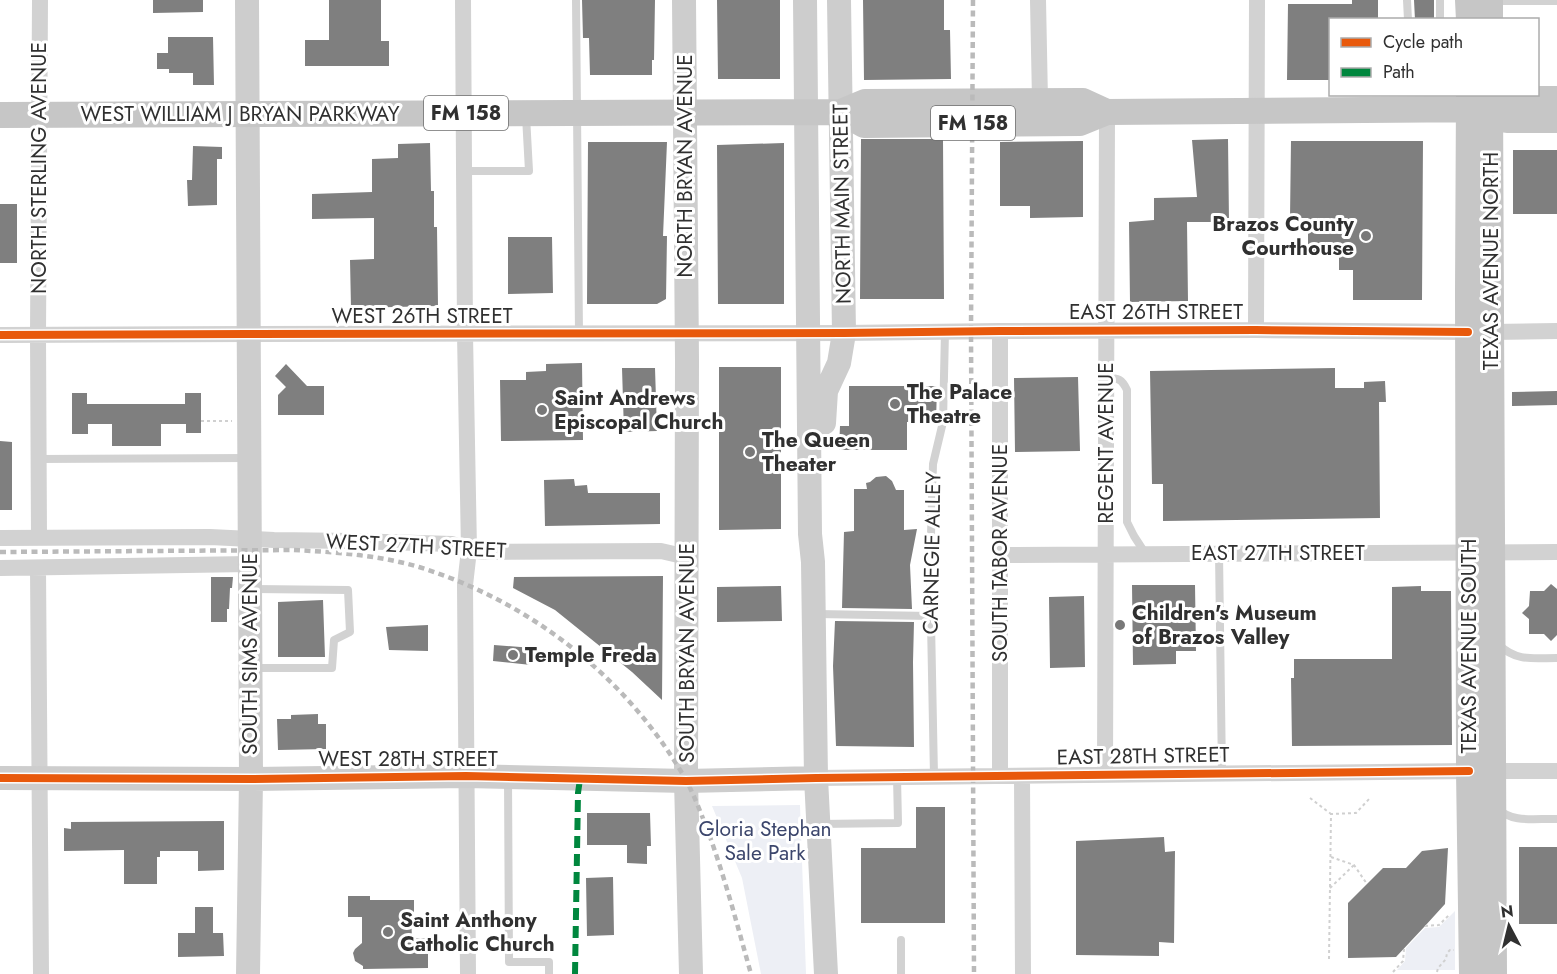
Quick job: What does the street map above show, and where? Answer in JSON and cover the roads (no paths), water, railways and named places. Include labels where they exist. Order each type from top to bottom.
[{"type":"main road","points":[[1470,18],[1485,5]]},
{"type":"main road","name":"FM 158","points":[[841,112],[864,125],[1080,123],[1107,112],[1432,106],[1507,99],[1557,99]]},
{"type":"main road","name":"FM 158","points":[[841,112],[865,102],[1040,100],[1083,101],[1107,112]]},
{"type":"main road","name":"FM 158","points":[[1480,102],[1507,120],[1557,120]]},
{"type":"main road","name":"TEXAS AVENUE NORTH","points":[[1480,102],[1480,427]]},
{"type":"main road","name":"WEST WILLIAM J BRYAN PARKWAY","points":[[0,115],[841,112]]},
{"type":"main road","name":"TEXAS AVENUE SOUTH","points":[[1480,427],[1482,771],[1504,810],[1494,974]]},
{"type":"main road","name":"TEXAS AVENUE SOUTH","points":[[1472,974],[1482,771],[1493,639],[1480,553]]},
{"type":"street","name":"NORTH STERLING AVENUE","points":[[39,538],[40,0]]},
{"type":"street","name":"SOUTH SIMS AVENUE","points":[[247,0],[250,540],[248,974]]},
{"type":"street","points":[[464,0],[465,334],[469,550],[465,585],[468,974]]},
{"type":"street","name":"NORTH BRYAN AVENUE","points":[[684,0],[687,333]]},
{"type":"street","name":"NORTH MAIN STREET","points":[[805,0],[810,534],[813,562]]},
{"type":"street","name":"NORTH MAIN STREET","points":[[813,562],[820,537],[826,391],[839,363],[844,333],[839,0]]},
{"type":"street","points":[[1038,0],[1040,100]]},
{"type":"street","points":[[1256,330],[1257,0]]},
{"type":"street","name":"REGENT AVENUE","points":[[1105,775],[1107,112]]},
{"type":"street","name":"EAST 26TH STREET","points":[[844,333],[1000,330],[1557,331]]},
{"type":"street","name":"SOUTH TABOR AVENUE","points":[[1000,330],[1000,776]]},
{"type":"street","name":"SOUTH BRYAN AVENUE","points":[[687,333],[686,781],[691,974]]},
{"type":"street","name":"WEST 26TH STREET","points":[[0,335],[844,333]]},
{"type":"street","name":"WEST 27TH STREET","points":[[0,538],[210,537],[250,540],[452,544],[484,552],[661,551],[687,556]]},
{"type":"street","name":"EAST 27TH STREET","points":[[1000,555],[1557,552]]},
{"type":"street","points":[[813,562],[816,778],[826,974]]},
{"type":"street","points":[[0,568],[249,564]]},
{"type":"street","points":[[38,568],[41,974]]},
{"type":"street","name":"EAST 28TH STREET","points":[[816,778],[1557,771]]},
{"type":"street","name":"WEST 28TH STREET","points":[[0,778],[250,779],[466,776],[686,781],[816,778]]},
{"type":"street","points":[[1022,776],[1023,974]]},
{"type":"lane","points":[[576,0],[579,334]]},
{"type":"lane","points":[[1485,5],[1557,1]]},
{"type":"lane","points":[[464,171],[529,171],[526,113]]},
{"type":"lane","name":"CARNEGIE ALLEY","points":[[934,777],[930,571],[933,464],[943,422],[945,332]]},
{"type":"lane","points":[[1107,378],[1119,378],[1127,390],[1127,522],[1145,554]]},
{"type":"lane","points":[[38,459],[249,458]]},
{"type":"lane","points":[[1219,553],[1222,774]]},
{"type":"lane","points":[[249,589],[348,590],[350,632],[334,640],[332,668],[250,668]]},
{"type":"lane","points":[[813,614],[930,616]]},
{"type":"lane","points":[[1493,639],[1506,652],[1518,658],[1557,658]]},
{"type":"lane","points":[[508,777],[508,962],[549,962],[549,974]]},
{"type":"lane","points":[[819,824],[898,823],[897,777]]},
{"type":"lane","points":[[1504,810],[1557,819]]},
{"type":"lane","points":[[901,940],[901,974]]},
{"type":"railway","points":[[973,0],[971,331],[974,974]]},
{"type":"railway","points":[[0,552],[293,550],[341,553],[419,567],[460,582],[500,601],[573,648],[606,677],[636,709],[662,743],[686,780],[706,826],[751,974]]},
{"type":"place","name":"Brazos County Courthouse","points":[[1366,236]]},
{"type":"place","name":"The Palace Theatre","points":[[895,404]]},
{"type":"place","name":"Saint Andrews Episcopal Church","points":[[542,410]]},
{"type":"place","name":"The Queen Theater","points":[[750,452]]},
{"type":"place","name":"Children's Museum of Brazos Valley","points":[[1120,625]]},
{"type":"place","name":"Temple Freda","points":[[513,655]]},
{"type":"place","name":"Saint Anthony Catholic Church","points":[[388,932]]},
{"type":"park label","name":"Gloria Stephan Sale Park","points":[[765,841]]}]
